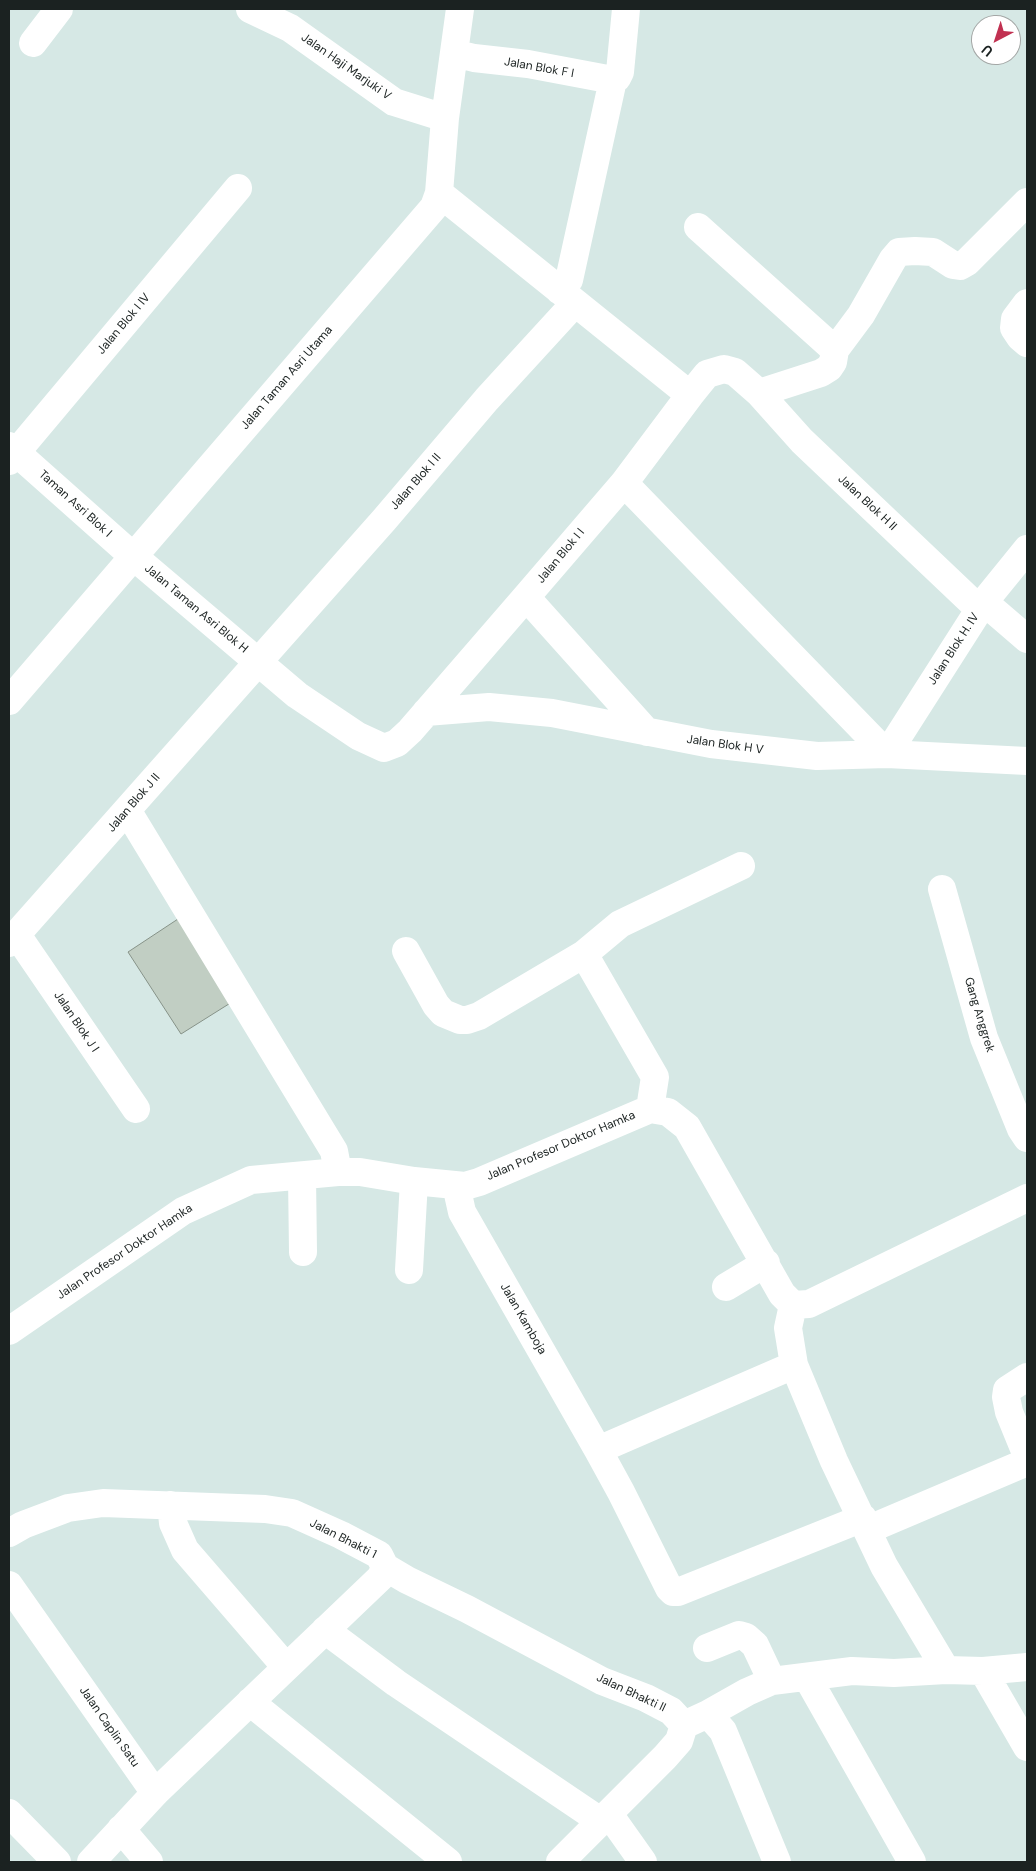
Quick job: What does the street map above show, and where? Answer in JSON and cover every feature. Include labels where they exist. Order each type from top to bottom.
[{"type":"street","points":[[33,43],[59,9]]},
{"type":"street","name":"Jalan Haji Marjuki V","points":[[250,9],[290,28],[394,102],[445,118]]},
{"type":"street","name":"Jalan Taman Asri Utama","points":[[9,701],[434,207],[439,193],[445,118],[460,9]]},
{"type":"street","name":"Jalan Blok I II","points":[[258,662],[384,520],[487,399],[568,297],[570,280],[616,76],[626,9]]},
{"type":"street","name":"Jalan Blok F I","points":[[454,53],[474,58],[616,76]]},
{"type":"street","name":"Jalan Blok I IV","points":[[11,453],[238,188]]},
{"type":"street","points":[[439,193],[690,395]]},
{"type":"street","points":[[759,393],[821,373],[829,368],[834,362],[835,350],[861,315],[893,259],[899,252],[933,252],[954,266],[960,266],[1027,202]]},
{"type":"street","points":[[698,228],[835,350]]},
{"type":"street","points":[[1027,303],[1015,319],[1014,328],[1027,343]]},
{"type":"street","name":"Jalan Blok H II","points":[[690,395],[707,374],[724,369],[735,372],[759,393],[802,442],[981,605],[1027,639]]},
{"type":"street","name":"Jalan Blok I I","points":[[426,712],[624,483],[690,395]]},
{"type":"street","name":"Taman Asri Blok I","points":[[11,453],[134,556]]},
{"type":"street","points":[[624,483],[886,754]]},
{"type":"street","name":"Jalan Blok H. IV","points":[[886,754],[981,605],[1027,549]]},
{"type":"street","name":"Jalan Taman Asri Blok H","points":[[134,556],[297,695],[358,736],[384,748],[397,743],[426,712]]},
{"type":"street","points":[[526,597],[648,732]]},
{"type":"street","name":"Jalan Blok J II","points":[[13,939],[258,662]]},
{"type":"street","name":"Jalan Blok H V","points":[[426,712],[489,707],[552,713],[711,744],[817,756],[886,754],[1027,761]]},
{"type":"street","points":[[127,810],[334,1151],[338,1172]]},
{"type":"street","points":[[406,951],[436,1005],[443,1013],[460,1020],[467,1020],[479,1016],[584,954],[620,924],[741,866]]},
{"type":"street","name":"Gang Anggrek","points":[[942,889],[984,1038],[1021,1129],[1027,1138]]},
{"type":"street","name":"Jalan Blok J I","points":[[13,939],[136,1109]]},
{"type":"street","points":[[584,954],[655,1077],[650,1109]]},
{"type":"street","name":"Jalan Profesor Doktor Hamka","points":[[9,1331],[182,1211],[251,1180],[338,1172],[360,1172],[414,1181],[465,1186],[479,1182],[650,1109],[668,1112],[687,1127],[782,1294],[793,1305]]},
{"type":"street","points":[[302,1176],[303,1252]]},
{"type":"street","points":[[410,1270],[414,1181]]},
{"type":"street","name":"Jalan Kamboja","points":[[456,1185],[462,1212],[598,1450],[669,1588],[673,1592],[678,1592],[865,1524]]},
{"type":"street","points":[[946,1670],[884,1566],[834,1461],[794,1365],[788,1328],[793,1305],[808,1304],[1027,1198]]},
{"type":"street","points":[[726,1287],[766,1264]]},
{"type":"street","points":[[598,1450],[794,1365]]},
{"type":"street","points":[[1027,1377],[1007,1390],[1006,1397],[1009,1412],[1027,1456]]},
{"type":"street","points":[[865,1524],[1027,1462]]},
{"type":"street","name":"Jalan Bhakti 1","points":[[9,1533],[23,1525],[68,1508],[102,1503],[265,1509],[292,1513],[379,1555],[385,1567],[381,1577],[155,1793]]},
{"type":"street","points":[[171,1505],[174,1524],[185,1550],[286,1667]]},
{"type":"street","name":"Jalan Bhakti II","points":[[385,1567],[602,1680],[646,1698],[671,1711],[723,1731],[777,1862]]},
{"type":"street","name":"Jalan Caplin Satu","points":[[9,1585],[155,1793]]},
{"type":"street","points":[[324,1630],[396,1683],[605,1818],[643,1862]]},
{"type":"street","points":[[707,1648],[739,1635],[746,1638],[755,1645],[772,1681]]},
{"type":"street","points":[[560,1862],[670,1752],[696,1720],[746,1692],[772,1681],[852,1671],[894,1673],[946,1670],[982,1671],[1027,1667]]},
{"type":"street","points":[[982,1671],[1027,1747]]},
{"type":"street","points":[[807,1677],[912,1862]]},
{"type":"street","points":[[250,1702],[447,1862]]},
{"type":"street","points":[[91,1862],[155,1793]]},
{"type":"street","points":[[9,1813],[57,1862]]},
{"type":"street","points":[[121,1829],[149,1862]]},
{"type":"building","points":[[178,919],[232,1002],[181,1034],[128,952]]}]
